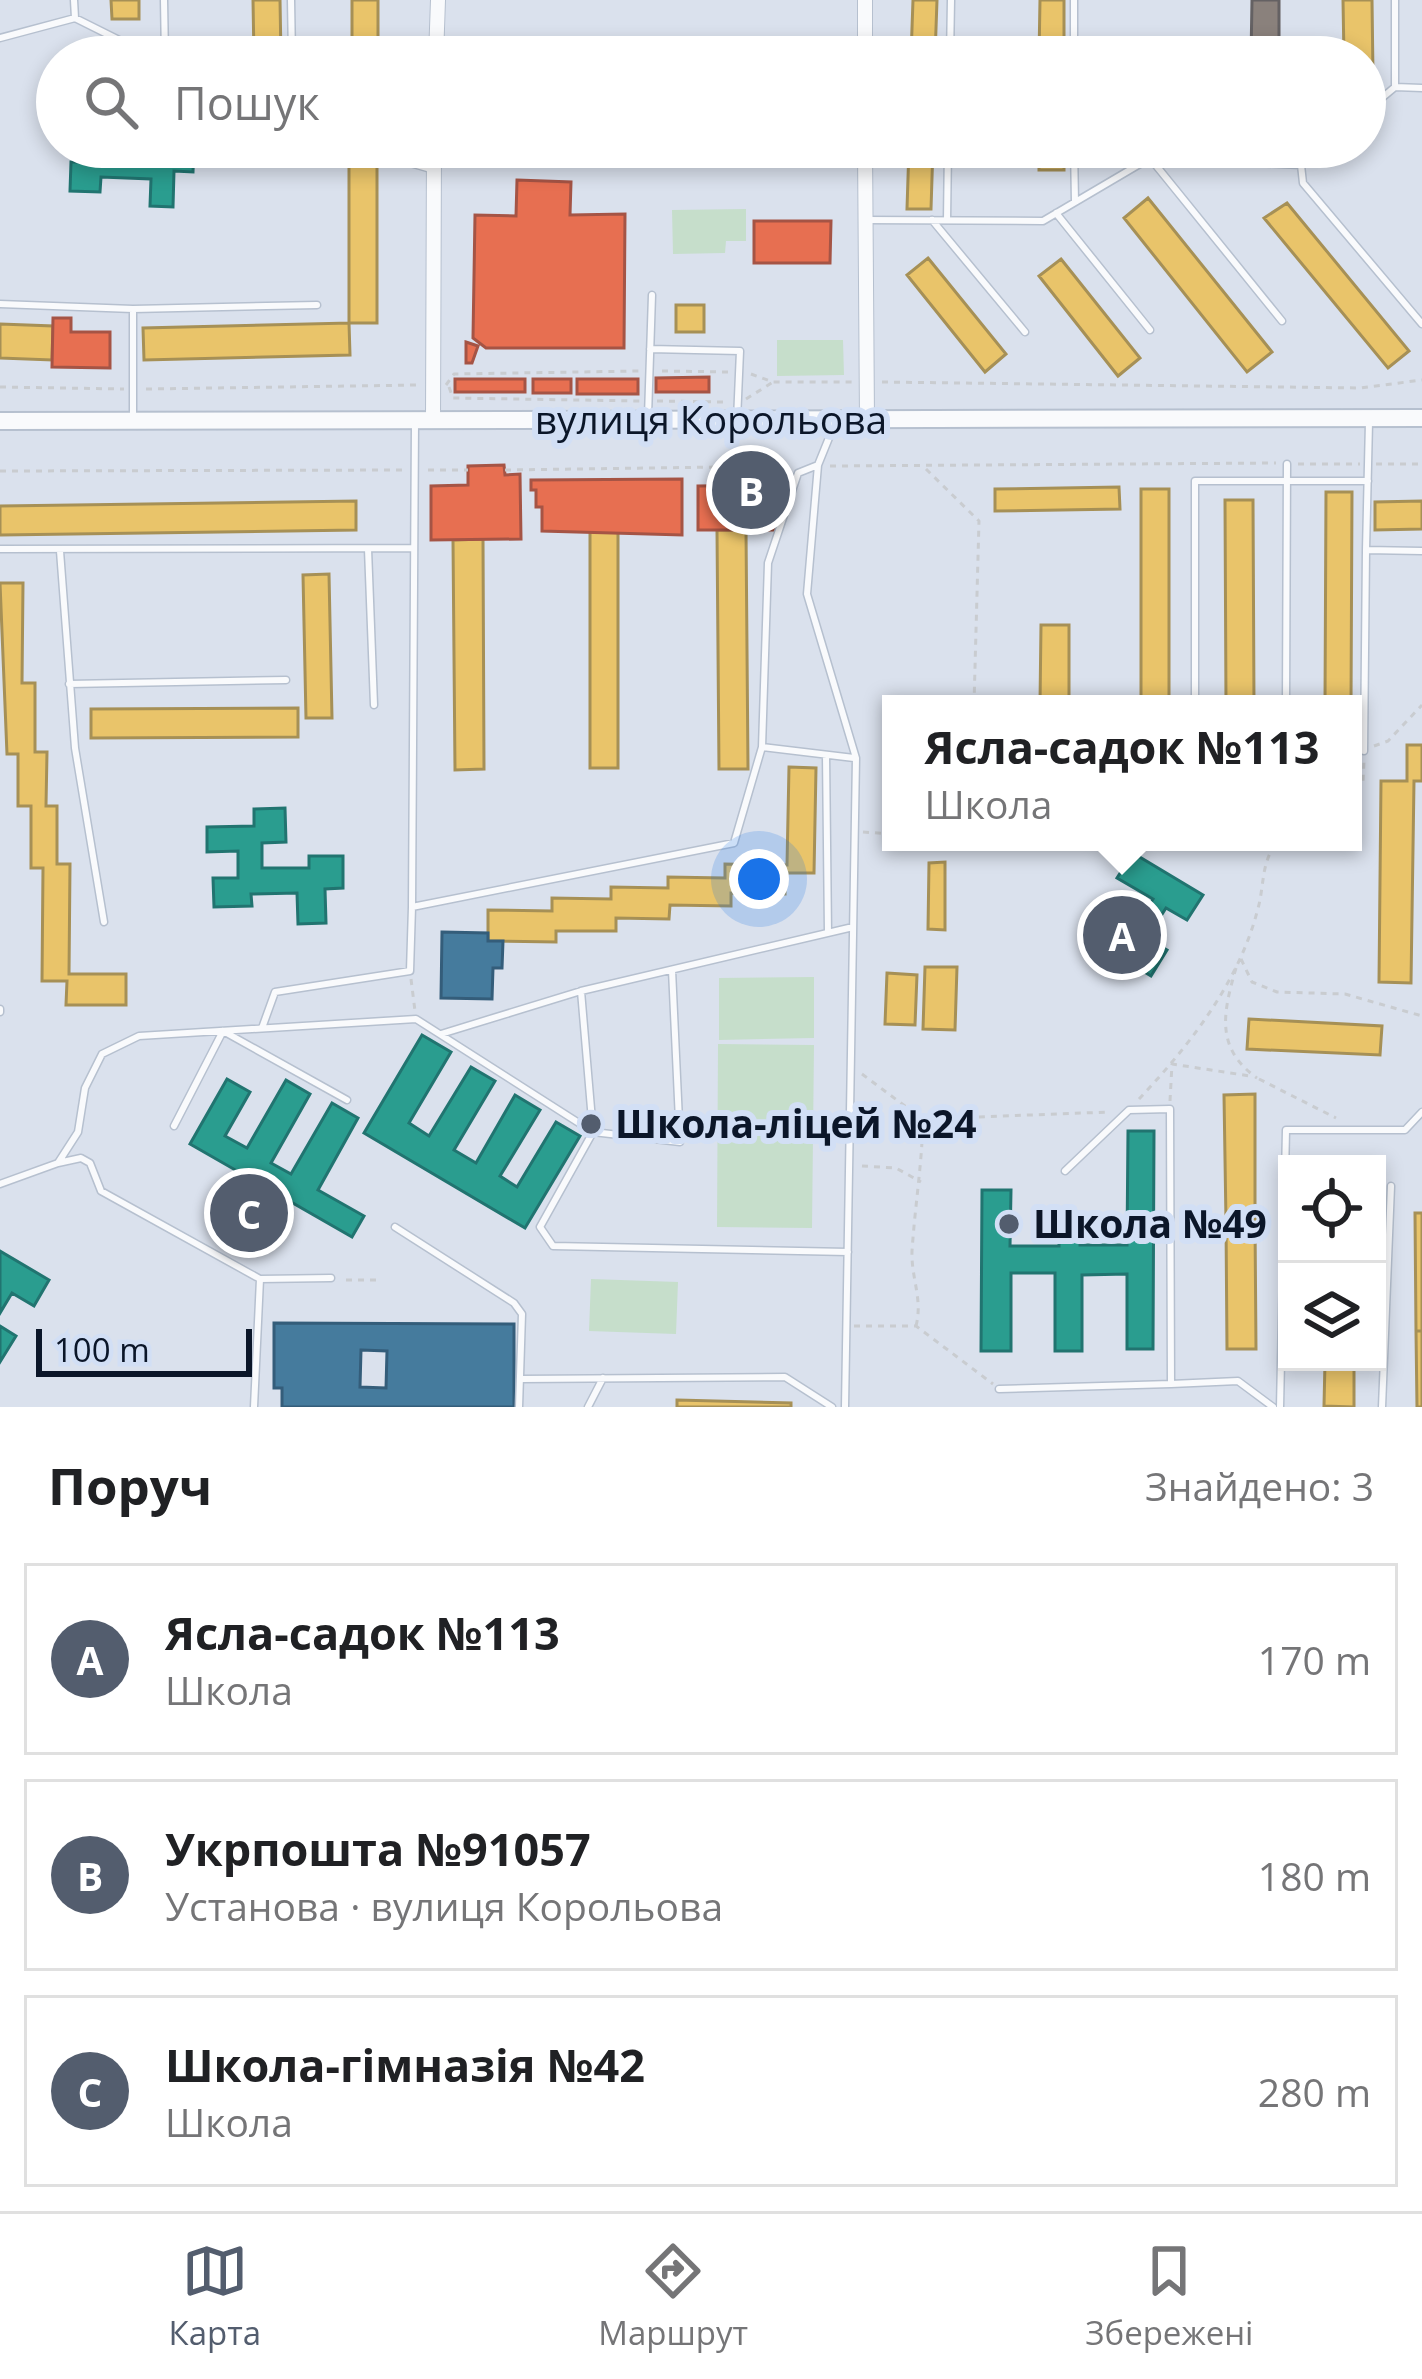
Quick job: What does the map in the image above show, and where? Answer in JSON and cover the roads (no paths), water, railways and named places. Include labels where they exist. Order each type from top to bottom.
[{"type":"street","points":[[437,36],[438,0]]},
{"type":"street","points":[[865,0],[865,36]]},
{"type":"street","points":[[865,168],[867,419]]},
{"type":"street","points":[[424,420],[434,170]]},
{"type":"street","name":"вулиця Корольова","points":[[0,421],[424,420],[648,411],[738,411],[836,419],[1422,418]]},
{"type":"lane","points":[[74,0],[75,18]]},
{"type":"lane","points":[[164,0],[165,36]]},
{"type":"lane","points":[[291,0],[292,36]]},
{"type":"lane","points":[[950,36],[951,0]]},
{"type":"lane","points":[[1074,0],[1074,36]]},
{"type":"lane","points":[[1395,0],[1395,87]]},
{"type":"lane","points":[[0,38],[75,18],[111,36]]},
{"type":"lane","points":[[1386,94],[1395,87],[1422,88]]},
{"type":"lane","points":[[427,168],[434,170]]},
{"type":"lane","points":[[947,220],[948,168]]},
{"type":"lane","points":[[1074,168],[1075,202]]},
{"type":"lane","points":[[866,220],[1042,221],[1133,168]]},
{"type":"lane","points":[[1158,168],[1282,321]]},
{"type":"lane","points":[[1301,168],[1303,183],[1422,324]]},
{"type":"lane","points":[[1056,213],[1150,330]]},
{"type":"lane","points":[[932,220],[1025,332]]},
{"type":"lane","points":[[648,411],[652,295]]},
{"type":"lane","points":[[0,304],[134,309],[317,305]]},
{"type":"lane","points":[[133,421],[134,309]]},
{"type":"lane","points":[[650,349],[740,351],[738,411]]},
{"type":"lane","points":[[1364,751],[1370,418]]},
{"type":"lane","points":[[836,419],[818,465],[808,594],[856,758],[845,1407]]},
{"type":"lane","points":[[262,1028],[275,992],[410,971],[414,470],[424,420]]},
{"type":"lane","points":[[1286,695],[1287,464]]},
{"type":"lane","points":[[412,907],[734,843],[762,747],[768,563],[798,473],[818,465]]},
{"type":"lane","points":[[1195,695],[1196,481],[1368,481]]},
{"type":"lane","points":[[0,549],[414,548]]},
{"type":"lane","points":[[368,549],[374,705]]},
{"type":"lane","points":[[60,550],[69,684],[104,922]]},
{"type":"lane","points":[[1366,550],[1422,551]]},
{"type":"lane","points":[[69,684],[286,680]]},
{"type":"lane","points":[[762,747],[856,758]]},
{"type":"lane","points":[[826,755],[828,933]]},
{"type":"lane","points":[[440,1034],[581,991],[854,927]]},
{"type":"lane","points":[[58,1163],[78,1132],[85,1088],[101,1054],[139,1036],[416,1019],[592,1132],[680,1142],[672,970]]},
{"type":"lane","points":[[581,991],[592,1132],[540,1227],[553,1246],[848,1252]]},
{"type":"lane","points":[[223,1031],[347,1100]]},
{"type":"lane","points":[[174,1126],[223,1031]]},
{"type":"lane","points":[[1065,1171],[1129,1110],[1170,1109],[1171,1384]]},
{"type":"lane","points":[[1276,1407],[1286,1130],[1406,1130],[1422,1112]]},
{"type":"lane","points":[[0,1184],[81,1158],[90,1163],[101,1191],[260,1279],[331,1278]]},
{"type":"lane","points":[[1382,1407],[1391,1186]]},
{"type":"lane","points":[[394,1227],[514,1303],[522,1314],[520,1407]]},
{"type":"lane","points":[[254,1407],[260,1279]]},
{"type":"lane","points":[[588,1407],[604,1376]]},
{"type":"lane","points":[[521,1378],[785,1377],[832,1407]]},
{"type":"lane","points":[[999,1389],[1238,1381],[1276,1407]]},
{"type":"place","name":"Укрпошта №91057","points":[[751,490]]},
{"type":"place","name":"Ясла-садок №113","points":[[1122,935]]},
{"type":"place","name":"Школа-ліцей №24","points":[[591,1124]]},
{"type":"place","name":"Школа-гімназія №42","points":[[249,1213]]},
{"type":"place","name":"Школа №49","points":[[1009,1224]]}]
